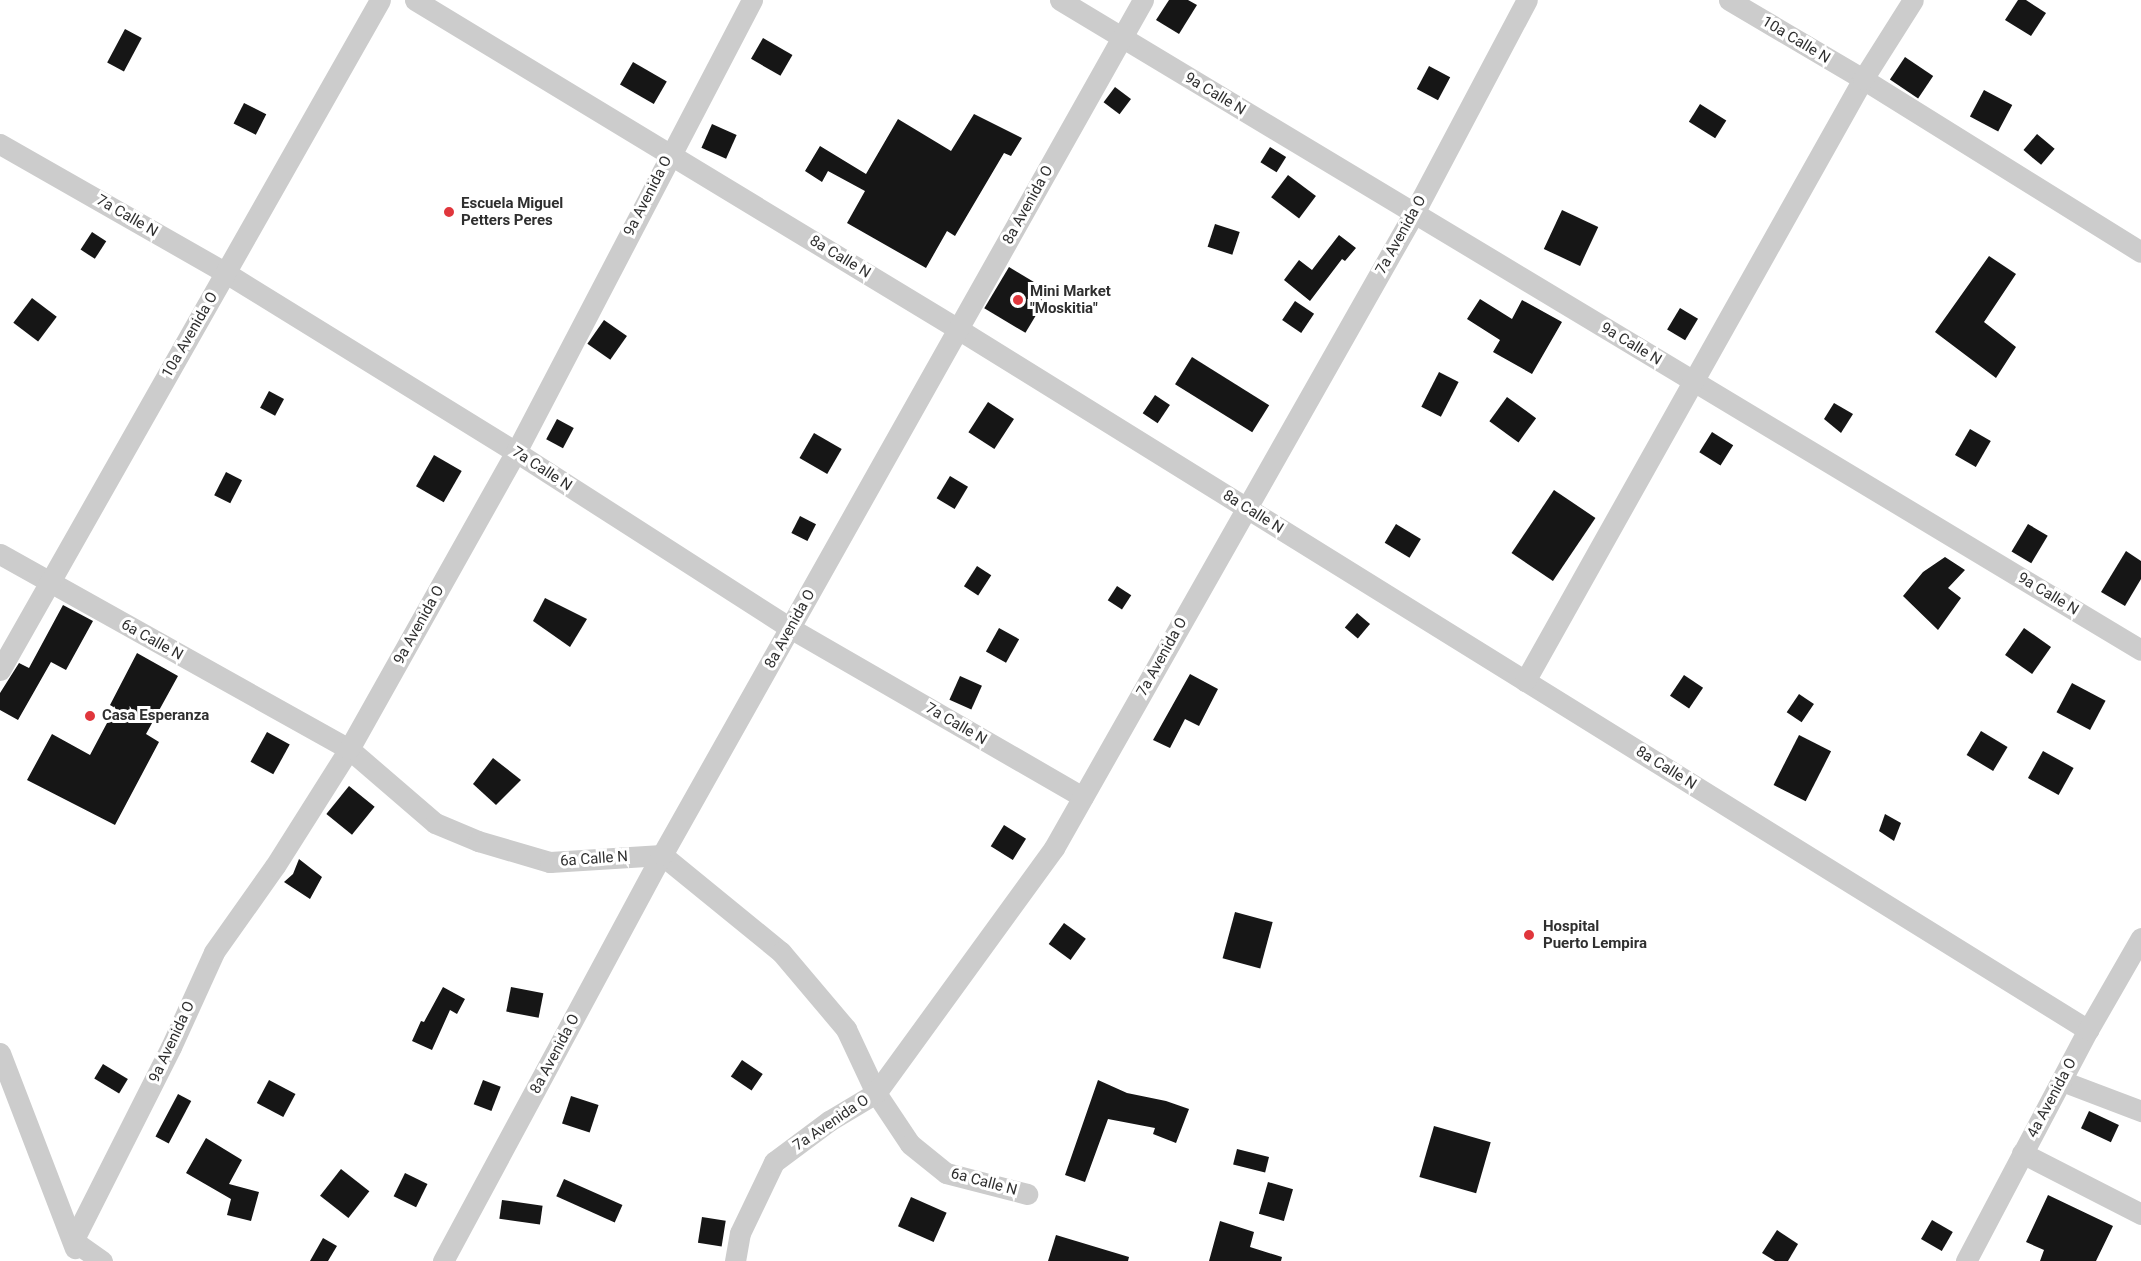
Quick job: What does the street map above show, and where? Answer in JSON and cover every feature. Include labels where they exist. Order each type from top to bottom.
[{"type":"street","name":"10a Avenida O","points":[[0,670],[380,0]]},
{"type":"street","name":"8a Calle N","points":[[415,0],[958,329],[2088,1030]]},
{"type":"street","name":"9a Avenida O","points":[[75,1251],[214,952],[275,866],[350,749],[516,452],[669,154],[752,0]]},
{"type":"street","points":[[1060,0],[1122,38]]},
{"type":"street","name":"8a Avenida O","points":[[443,1261],[662,855],[1143,0]]},
{"type":"street","name":"7a Avenida O","points":[[735,1261],[740,1233],[774,1162],[829,1121],[876,1093],[1054,848],[1414,213],[1527,0]]},
{"type":"street","name":"10a Calle N","points":[[1729,0],[1863,79],[2141,252]]},
{"type":"street","points":[[1525,681],[1863,79],[1913,0]]},
{"type":"street","name":"9a Calle N","points":[[1122,38],[2141,650]]},
{"type":"street","name":"7a Calle N","points":[[0,144],[226,273],[516,452],[790,628],[1083,797]]},
{"type":"street","name":"6a Calle N","points":[[0,554],[350,749],[435,823],[478,841],[550,862],[662,855],[781,952],[846,1029],[876,1093],[910,1144],[946,1173],[1028,1194]]},
{"type":"street","name":"4a Avenida O","points":[[1966,1261],[2088,1030],[2141,938]]},
{"type":"street","points":[[0,1053],[75,1251],[102,1261]]},
{"type":"street","points":[[2062,1081],[2141,1111]]},
{"type":"street","points":[[2022,1153],[2141,1214]]},
{"type":"building","points":[[1169,0],[1188,0],[1197,5],[1179,34],[1156,20]]},
{"type":"building","points":[[2018,0],[2026,0],[2046,13],[2031,36],[2005,20]]},
{"type":"building","points":[[125,29],[142,38],[124,71],[107,63]]},
{"type":"building","points":[[763,38],[792,55],[780,76],[751,59]]},
{"type":"building","points":[[1905,57],[1933,76],[1918,98],[1890,79]]},
{"type":"building","points":[[633,62],[667,82],[654,104],[620,85]]},
{"type":"building","points":[[1429,66],[1450,77],[1438,100],[1417,89]]},
{"type":"building","points":[[1115,87],[1131,99],[1120,114],[1104,102]]},
{"type":"building","points":[[1984,90],[2012,105],[1998,132],[1970,116]]},
{"type":"building","points":[[244,103],[266,114],[256,135],[234,123]]},
{"type":"building","points":[[1700,104],[1726,120],[1715,138],[1689,122]]},
{"type":"building","points":[[974,114],[1022,138],[1011,156],[1004,153],[955,236],[947,231],[926,268],[847,223],[865,191],[828,171],[822,182],[805,171],[820,146],[866,174],[898,119],[951,151]]},
{"type":"building","points":[[712,124],[737,135],[726,159],[701,148]]},
{"type":"building","points":[[2037,134],[2055,149],[2041,165],[2024,150]]},
{"type":"building","points":[[1270,147],[1286,157],[1277,172],[1260,162]]},
{"type":"building","points":[[1288,175],[1316,196],[1299,218],[1271,197]]},
{"type":"building","points":[[1562,210],[1598,227],[1580,266],[1544,249]]},
{"type":"building","points":[[1215,224],[1240,232],[1232,255],[1208,247]]},
{"type":"building","points":[[92,232],[106,241],[95,259],[81,250]]},
{"type":"building","points":[[1339,235],[1356,248],[1345,261],[1342,259],[1310,301],[1284,280],[1299,260],[1312,270]]},
{"type":"building","points":[[1989,256],[2016,274],[1984,322],[2016,347],[1996,378],[1935,332]]},
{"type":"building","name":"Mini Market \"Moskitia\"","points":[[1009,267],[1050,292],[1025,333],[984,308]]},
{"type":"building","points":[[32,298],[57,317],[38,341],[13,323]]},
{"type":"building","points":[[1480,299],[1512,319],[1522,300],[1562,322],[1532,374],[1493,352],[1500,340],[1467,319]]},
{"type":"building","points":[[1295,301],[1314,314],[1301,333],[1282,320]]},
{"type":"building","points":[[1680,308],[1698,319],[1685,340],[1667,329]]},
{"type":"building","points":[[604,320],[627,336],[610,360],[587,344]]},
{"type":"building","points":[[1192,357],[1269,405],[1252,432],[1175,384]]},
{"type":"building","points":[[1439,372],[1459,382],[1441,417],[1421,407]]},
{"type":"building","points":[[269,391],[284,399],[275,416],[260,408]]},
{"type":"building","points":[[1155,395],[1170,405],[1158,423],[1143,413]]},
{"type":"building","points":[[1507,397],[1536,418],[1518,442],[1489,421]]},
{"type":"building","points":[[988,402],[1014,419],[994,449],[968,432]]},
{"type":"building","points":[[1834,403],[1853,414],[1841,433],[1824,419]]},
{"type":"building","points":[[557,419],[574,428],[563,448],[546,439]]},
{"type":"building","points":[[1970,429],[1991,441],[1976,467],[1955,455]]},
{"type":"building","points":[[1712,432],[1733,445],[1720,466],[1699,452]]},
{"type":"building","points":[[814,433],[842,449],[827,474],[800,458]]},
{"type":"building","points":[[434,455],[462,471],[444,502],[416,486]]},
{"type":"building","points":[[226,472],[242,480],[230,503],[214,495]]},
{"type":"building","points":[[950,476],[968,487],[955,509],[937,498]]},
{"type":"building","points":[[1554,490],[1595,518],[1553,581],[1512,553]]},
{"type":"building","points":[[800,516],[816,524],[807,541],[791,533]]},
{"type":"building","points":[[1396,524],[1421,539],[1410,558],[1385,543]]},
{"type":"building","points":[[2028,524],[2048,536],[2031,563],[2012,551]]},
{"type":"building","points":[[2126,551],[2141,561],[2141,579],[2125,606],[2101,592]]},
{"type":"building","points":[[1945,557],[1965,570],[1948,588],[1961,598],[1938,630],[1903,596],[1923,572]]},
{"type":"building","points":[[977,566],[991,575],[978,595],[964,586]]},
{"type":"building","points":[[1117,586],[1131,595],[1122,610],[1108,600]]},
{"type":"building","points":[[545,598],[587,619],[570,647],[533,621]]},
{"type":"building","points":[[63,605],[93,621],[66,670],[51,662],[18,720],[0,710],[0,693],[19,663],[29,668]]},
{"type":"building","points":[[1357,613],[1370,624],[1358,638],[1345,628]]},
{"type":"building","points":[[999,628],[1019,639],[1006,663],[986,652]]},
{"type":"building","points":[[2024,628],[2051,647],[2032,674],[2005,655]]},
{"type":"building","points":[[137,653],[178,676],[146,734],[159,742],[115,825],[27,780],[52,734],[90,755],[115,708],[110,705]]},
{"type":"building","points":[[1190,674],[1218,689],[1199,726],[1185,719],[1170,748],[1153,740]]},
{"type":"building","points":[[1684,675],[1703,688],[1689,709],[1670,696]]},
{"type":"building","points":[[960,676],[982,686],[971,710],[949,700]]},
{"type":"building","points":[[2072,683],[2106,701],[2090,730],[2057,712]]},
{"type":"building","points":[[1799,694],[1814,704],[1802,722],[1787,712]]},
{"type":"building","points":[[1981,731],[2008,747],[1993,771],[1967,755]]},
{"type":"building","points":[[267,732],[290,745],[273,774],[251,762]]},
{"type":"building","points":[[1799,735],[1831,751],[1806,801],[1774,785]]},
{"type":"building","points":[[2043,751],[2074,768],[2059,795],[2028,778]]},
{"type":"building","points":[[493,758],[521,780],[496,805],[473,784]]},
{"type":"building","points":[[349,786],[375,807],[352,835],[326,814]]},
{"type":"building","points":[[1885,814],[1901,823],[1894,841],[1879,831]]},
{"type":"building","points":[[1004,825],[1026,839],[1013,860],[991,846]]},
{"type":"building","points":[[299,859],[322,877],[310,899],[284,882],[293,874]]},
{"type":"building","points":[[1235,912],[1273,922],[1260,968],[1223,958]]},
{"type":"building","points":[[1064,923],[1086,939],[1071,960],[1049,944]]},
{"type":"building","points":[[443,987],[465,999],[457,1014],[450,1010],[432,1050],[412,1041],[421,1021],[424,1022]]},
{"type":"building","points":[[511,987],[543,993],[539,1018],[506,1012]]},
{"type":"building","points":[[742,1060],[763,1074],[752,1091],[731,1077]]},
{"type":"building","points":[[103,1064],[128,1079],[119,1094],[94,1079]]},
{"type":"building","points":[[269,1080],[295,1094],[283,1117],[257,1103]]},
{"type":"building","points":[[483,1080],[501,1087],[491,1111],[474,1104]]},
{"type":"building","points":[[1098,1080],[1127,1093],[1166,1101],[1189,1109],[1176,1143],[1153,1134],[1155,1128],[1108,1119],[1085,1182],[1065,1175]]},
{"type":"building","points":[[178,1094],[191,1101],[169,1143],[155,1136]]},
{"type":"building","points":[[571,1096],[599,1105],[590,1133],[562,1124]]},
{"type":"building","points":[[2089,1111],[2119,1125],[2111,1142],[2081,1128]]},
{"type":"building","points":[[1434,1126],[1491,1142],[1476,1193],[1419,1177]]},
{"type":"building","points":[[206,1138],[242,1160],[229,1184],[259,1192],[251,1221],[227,1215],[231,1199],[186,1173]]},
{"type":"building","points":[[1237,1149],[1269,1157],[1265,1173],[1233,1165]]},
{"type":"building","points":[[341,1169],[369,1191],[348,1218],[320,1196]]},
{"type":"building","points":[[405,1173],[427,1184],[416,1207],[394,1196]]},
{"type":"building","points":[[564,1179],[622,1205],[615,1222],[556,1196]]},
{"type":"building","points":[[1268,1182],[1293,1189],[1284,1221],[1259,1214]]},
{"type":"building","points":[[2048,1195],[2113,1226],[2096,1261],[2040,1261],[2044,1250],[2026,1242]]},
{"type":"building","points":[[911,1197],[947,1213],[934,1242],[898,1226]]},
{"type":"building","points":[[502,1200],[543,1206],[540,1225],[499,1219]]},
{"type":"building","points":[[702,1217],[726,1221],[722,1246],[698,1243]]},
{"type":"building","points":[[1932,1220],[1953,1232],[1942,1251],[1921,1239]]},
{"type":"building","points":[[1220,1221],[1254,1232],[1250,1247],[1282,1257],[1281,1261],[1209,1261]]},
{"type":"building","points":[[1777,1230],[1798,1244],[1788,1261],[1775,1261],[1762,1253]]},
{"type":"building","points":[[1056,1235],[1129,1257],[1128,1261],[1048,1261]]},
{"type":"building","points":[[323,1238],[337,1246],[328,1261],[310,1261]]},
{"type":"place","name":"Escuela Miguel Petters Peres","points":[[449,212]]},
{"type":"place","name":"Mini Market \"Moskitia\"","points":[[1018,300]]},
{"type":"place","name":"Casa Esperanza","points":[[90,716]]},
{"type":"place","name":"Hospital Puerto Lempira","points":[[1529,935]]}]
